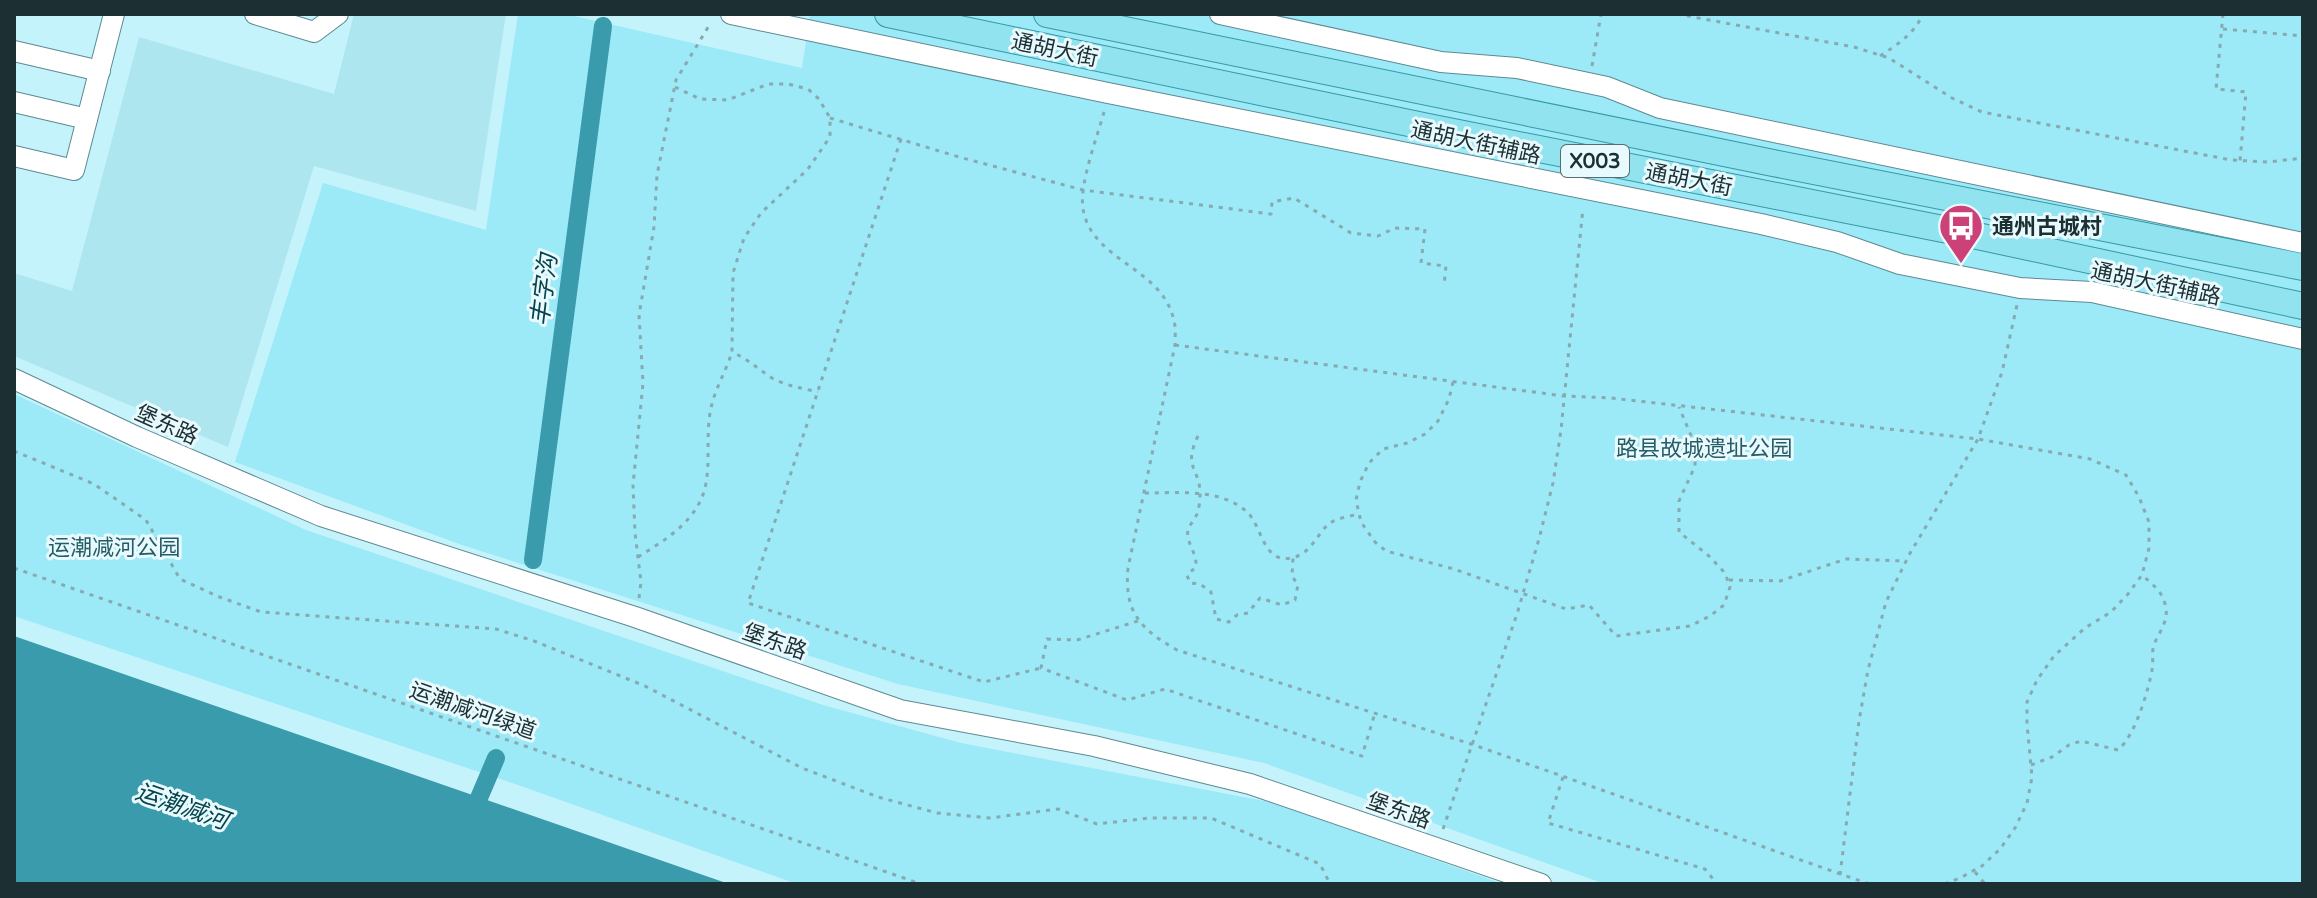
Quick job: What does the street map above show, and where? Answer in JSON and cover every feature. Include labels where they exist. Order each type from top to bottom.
[{"type":"main road","name":"通胡大街","points":[[888,14],[1412,124],[1968,234],[2303,306]]},
{"type":"main road","name":"通胡大街","points":[[1047,14],[1773,163],[2303,267]]},
{"type":"street","points":[[255,14],[314,32],[338,14]]},
{"type":"street","name":"通胡大街辅路","points":[[731,14],[1761,224],[1837,242],[1900,264],[2020,288],[2092,292],[2303,339]]},
{"type":"street","points":[[1220,14],[1441,62],[1517,68],[1607,87],[1660,108],[2303,243]]},
{"type":"street","points":[[14,156],[74,170],[100,71],[108,15]]},
{"type":"street","points":[[14,51],[100,71]]},
{"type":"street","points":[[14,102],[87,119]]},
{"type":"street","name":"堡东路","points":[[14,379],[137,437],[321,516],[635,617],[900,710],[1094,746],[1250,784],[1541,884]]},
{"type":"path","points":[[1591,73],[1601,14]]},
{"type":"path","points":[[1677,14],[1854,47],[1889,58],[1952,98],[1982,112],[2240,161],[2303,158]]},
{"type":"path","points":[[1880,56],[1901,42],[1918,25],[1923,14]]},
{"type":"path","points":[[2223,14],[2216,89],[2246,92],[2240,161]]},
{"type":"path","points":[[635,617],[641,582],[633,485],[643,383],[639,315],[654,227],[657,175],[676,80],[710,24]]},
{"type":"path","points":[[2222,29],[2303,36]]},
{"type":"path","points":[[2303,52],[2303,65]]},
{"type":"path","points":[[638,557],[666,539],[697,511],[706,483],[707,437],[713,398],[727,371],[732,352],[733,273],[744,238],[761,213],[808,169],[830,137],[830,118],[819,99],[808,89],[788,84],[768,84],[728,100],[700,99],[675,87]]},
{"type":"path","points":[[1108,93],[1083,190],[1083,209],[1092,234],[1106,250],[1148,279],[1165,298],[1174,320],[1175,345],[1128,568],[1127,586],[1133,614],[1151,635],[1177,650],[1471,744],[1869,884]]},
{"type":"path","points":[[830,118],[1083,190],[1271,214],[1272,202],[1294,198],[1351,233],[1378,236],[1395,228],[1425,229],[1421,263],[1446,266],[1444,285]]},
{"type":"path","points":[[901,139],[748,603],[984,682],[1041,668],[1127,700],[1165,689],[1362,756],[1375,713]]},
{"type":"path","points":[[1436,848],[1523,593],[1553,483],[1583,206]]},
{"type":"path","points":[[1840,875],[1859,721],[1868,670],[1886,602],[1906,561],[1978,439],[2002,372],[2020,288]]},
{"type":"path","points":[[1175,345],[1564,396],[1611,398],[1978,439],[2090,459],[2126,475],[2149,522],[2149,548],[2142,575],[2111,612],[2085,628],[2054,656],[2037,680],[2027,702],[2032,777],[2027,803],[2000,849],[1982,866],[1944,884]]},
{"type":"path","points":[[732,352],[748,359],[771,377],[818,392]]},
{"type":"path","points":[[1453,382],[1438,421],[1425,434],[1407,443],[1383,449],[1369,463],[1356,500],[1361,522],[1375,542],[1386,551],[1454,569],[1566,609],[1589,605],[1616,636],[1690,626],[1724,605],[1730,587],[1725,573],[1679,532],[1679,501],[1695,466],[1695,445],[1678,406]]},
{"type":"path","points":[[1198,436],[1191,465],[1198,478],[1200,494],[1197,513],[1187,535],[1196,567],[1187,575],[1190,583],[1200,584],[1211,592],[1216,619],[1229,622],[1237,615],[1248,613],[1260,598],[1282,605],[1295,600],[1298,585],[1292,576],[1293,558]]},
{"type":"path","points":[[14,451],[94,484],[146,520],[180,579],[261,612],[496,629],[645,686],[802,768],[878,797],[937,813],[990,818],[1058,809],[1097,824],[1150,818],[1211,818],[1320,864],[1330,884]]},
{"type":"path","points":[[1144,493],[1213,495],[1232,502],[1249,513],[1265,546],[1275,556],[1293,558],[1309,549],[1331,522],[1359,514]]},
{"type":"path","points":[[1727,579],[1780,581],[1846,559],[1906,561]]},
{"type":"path","name":"运潮减河绿道","points":[[14,568],[921,884]]},
{"type":"path","points":[[2031,765],[2081,741],[2118,750],[2126,744],[2134,730],[2152,670],[2153,647],[2166,620],[2166,606],[2160,592],[2142,575]]},
{"type":"path","points":[[1041,668],[1047,639],[1077,640],[1139,621]]},
{"type":"path","points":[[1563,777],[1548,823],[1705,869],[1717,884]]},
{"type":"path","points":[[1974,871],[1985,884]]},
{"type":"shaded area","points":[[354,14],[506,14],[476,211],[314,166],[228,447],[14,356],[14,273],[72,291],[139,37],[334,94]]},
{"type":"green space","name":"路县故城遗址公园","points":[[518,14],[565,14],[802,68],[810,14],[2303,14],[2303,884],[1605,884],[1264,763],[898,684],[462,545],[235,462],[323,183],[486,230]]},
{"type":"green space","name":"运潮减河公园","points":[[14,394],[306,530],[823,705],[961,743],[1274,803],[1503,884],[797,884],[518,785],[14,616]]},
{"type":"water","name":"运潮减河","points":[[14,636],[729,884],[14,884]]},
{"type":"waterway","name":"丰字沟","points":[[533,560],[603,26]]},
{"type":"waterway","name":"丰字沟","points":[[475,822],[479,798],[496,758]]},
{"type":"place","name":"通州古城村","points":[[1961,265]]}]
